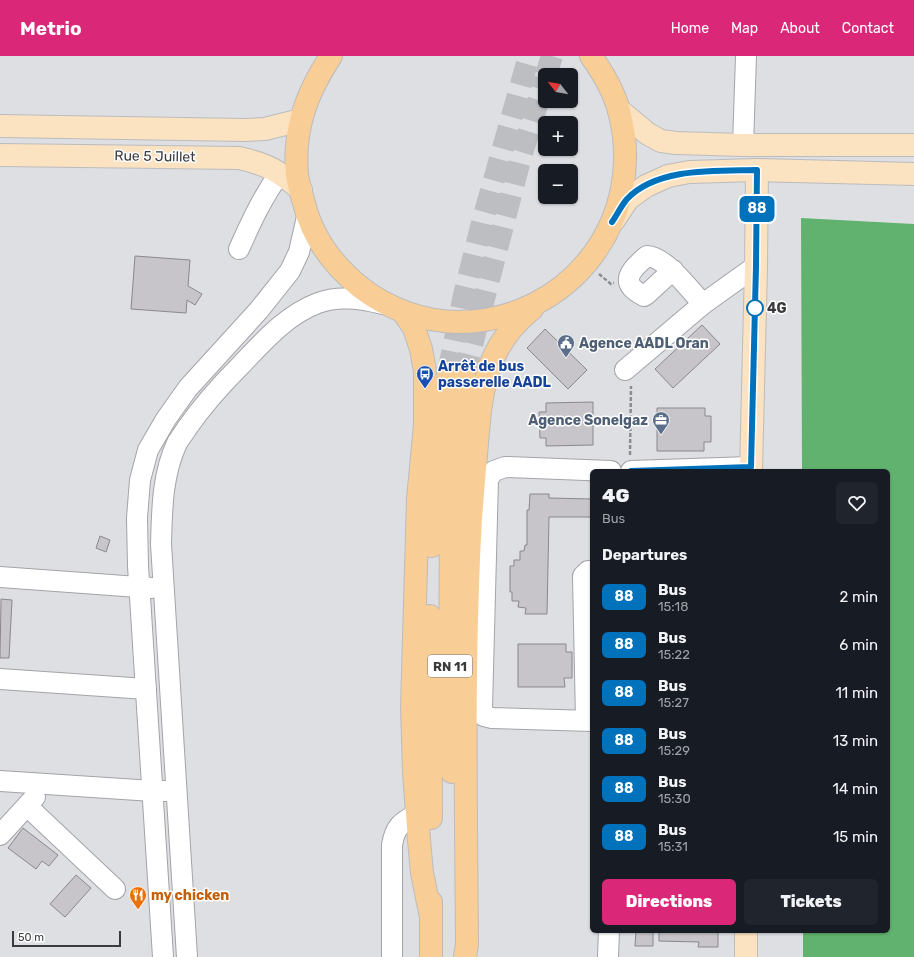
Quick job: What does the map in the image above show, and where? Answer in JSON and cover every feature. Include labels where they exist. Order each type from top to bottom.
[{"type":"highway","points":[[331,56],[308,97],[301,120],[298,138],[297,175],[307,217],[318,239],[332,259],[367,293],[396,308],[426,318],[449,322],[497,318],[520,311],[541,301]]},
{"type":"highway","points":[[466,957],[468,615],[470,543],[483,391],[488,372],[500,344],[507,333],[522,316],[563,286],[586,263],[599,246],[612,222],[621,195],[626,167],[625,139],[619,110],[606,79],[591,56]]},
{"type":"highway","points":[[396,308],[414,328],[421,349],[425,371],[425,425],[418,499],[412,707],[414,772],[422,873],[431,917]]},
{"type":"highway","name":"RN 11","points":[[431,957],[429,694],[430,577],[438,448],[456,374],[456,443],[450,564],[450,694],[456,957]]},
{"type":"main road","points":[[619,110],[648,134],[661,141],[676,143],[743,145],[914,145]]},
{"type":"main road","name":"Rue 5 Juillet","points":[[0,126],[245,130],[264,129],[301,120]]},
{"type":"main road","name":"Rue 5 Juillet","points":[[0,155],[232,158],[254,161],[267,166],[280,173],[301,190]]},
{"type":"main road","points":[[612,222],[628,199],[646,186],[668,176],[689,172],[757,170],[914,174]]},
{"type":"main road","points":[[751,469],[757,170]]},
{"type":"main road","points":[[746,933],[746,957]]},
{"type":"street","points":[[743,145],[746,56]]},
{"type":"street","points":[[239,249],[260,204],[280,173]]},
{"type":"street","points":[[164,957],[140,588],[137,518],[140,480],[148,450],[166,419],[188,388],[259,310],[290,271],[299,252],[307,217]]},
{"type":"street","points":[[673,270],[644,296],[628,283],[630,274],[641,261],[647,256],[653,256],[673,270],[703,304]]},
{"type":"street","points":[[625,370],[703,304],[756,266]]},
{"type":"street","points":[[187,957],[161,544],[162,501],[166,474],[177,443],[195,417],[219,387],[269,336],[285,322],[318,303],[336,299],[355,298],[396,308]]},
{"type":"street","points":[[590,470],[505,467],[494,471],[488,479],[482,708],[484,716],[492,718],[589,721],[583,576],[590,571]]},
{"type":"street","points":[[638,467],[751,469]]},
{"type":"street","points":[[0,577],[140,588],[164,588]]},
{"type":"street","points":[[0,680],[146,689]]},
{"type":"street","points":[[0,781],[153,791],[176,791]]},
{"type":"street","points":[[0,835],[48,784]]},
{"type":"street","points":[[27,806],[115,889]]},
{"type":"street","points":[[392,957],[392,844],[394,835],[400,824],[417,814]]},
{"type":"street","points":[[608,933],[608,957]]},
{"type":"path","points":[[586,263],[611,284],[628,279]]},
{"type":"path","points":[[625,370],[631,376],[638,467]]},
{"type":"green space","points":[[801,218],[914,224],[914,957],[803,957],[803,933],[890,933],[890,469],[802,469]]},
{"type":"building","points":[[135,256],[190,260],[188,286],[202,294],[195,305],[187,300],[186,313],[131,309]]},
{"type":"building","points":[[702,325],[720,344],[673,388],[655,369]]},
{"type":"building","points":[[545,329],[587,370],[568,389],[527,348]]},
{"type":"building","points":[[593,402],[593,445],[546,446],[546,438],[540,438],[539,412],[546,412],[546,403]]},
{"type":"building","points":[[657,408],[705,408],[705,416],[711,416],[711,442],[704,442],[704,451],[657,451]]},
{"type":"building","points":[[530,494],[549,494],[549,498],[590,499],[590,517],[549,517],[547,614],[525,614],[526,608],[518,607],[519,601],[512,601],[512,592],[510,592],[510,566],[514,566],[514,560],[520,560],[520,551],[524,551],[525,545],[527,545],[527,510],[529,510]]},
{"type":"building","points":[[100,536],[110,540],[106,552],[96,548]]},
{"type":"building","points":[[1,599],[12,600],[9,658],[0,658]]},
{"type":"building","points":[[518,644],[566,644],[566,652],[572,652],[572,678],[564,678],[565,687],[518,687]]},
{"type":"building","points":[[23,828],[58,855],[49,866],[42,861],[36,869],[8,848]]},
{"type":"building","points":[[76,875],[91,888],[65,917],[50,904]]},
{"type":"building","points":[[636,933],[653,933],[653,946],[635,946]]},
{"type":"building","points":[[659,933],[718,933],[718,947],[698,947],[699,942],[659,941]]},
{"type":"tunnel","points":[[448,373],[464,295],[483,219],[529,56]]},
{"type":"tunnel","points":[[548,68],[552,56]]},
{"type":"tunnel","points":[[464,376],[520,160],[538,102]]},
{"type":"bus line","name":"88","points":[[612,222],[628,199],[646,186],[668,176],[689,172],[757,170],[751,467],[691,469]]},
{"type":"place","name":"4G","points":[[755,308]]},
{"type":"place","name":"Agence AADL Oran","points":[[566,358]]},
{"type":"place","name":"Arrêt de bus passerelle AADL","points":[[425,389]]},
{"type":"place","name":"Agence Sonelgaz","points":[[661,435]]},
{"type":"place","name":"my chicken","points":[[138,910]]}]
